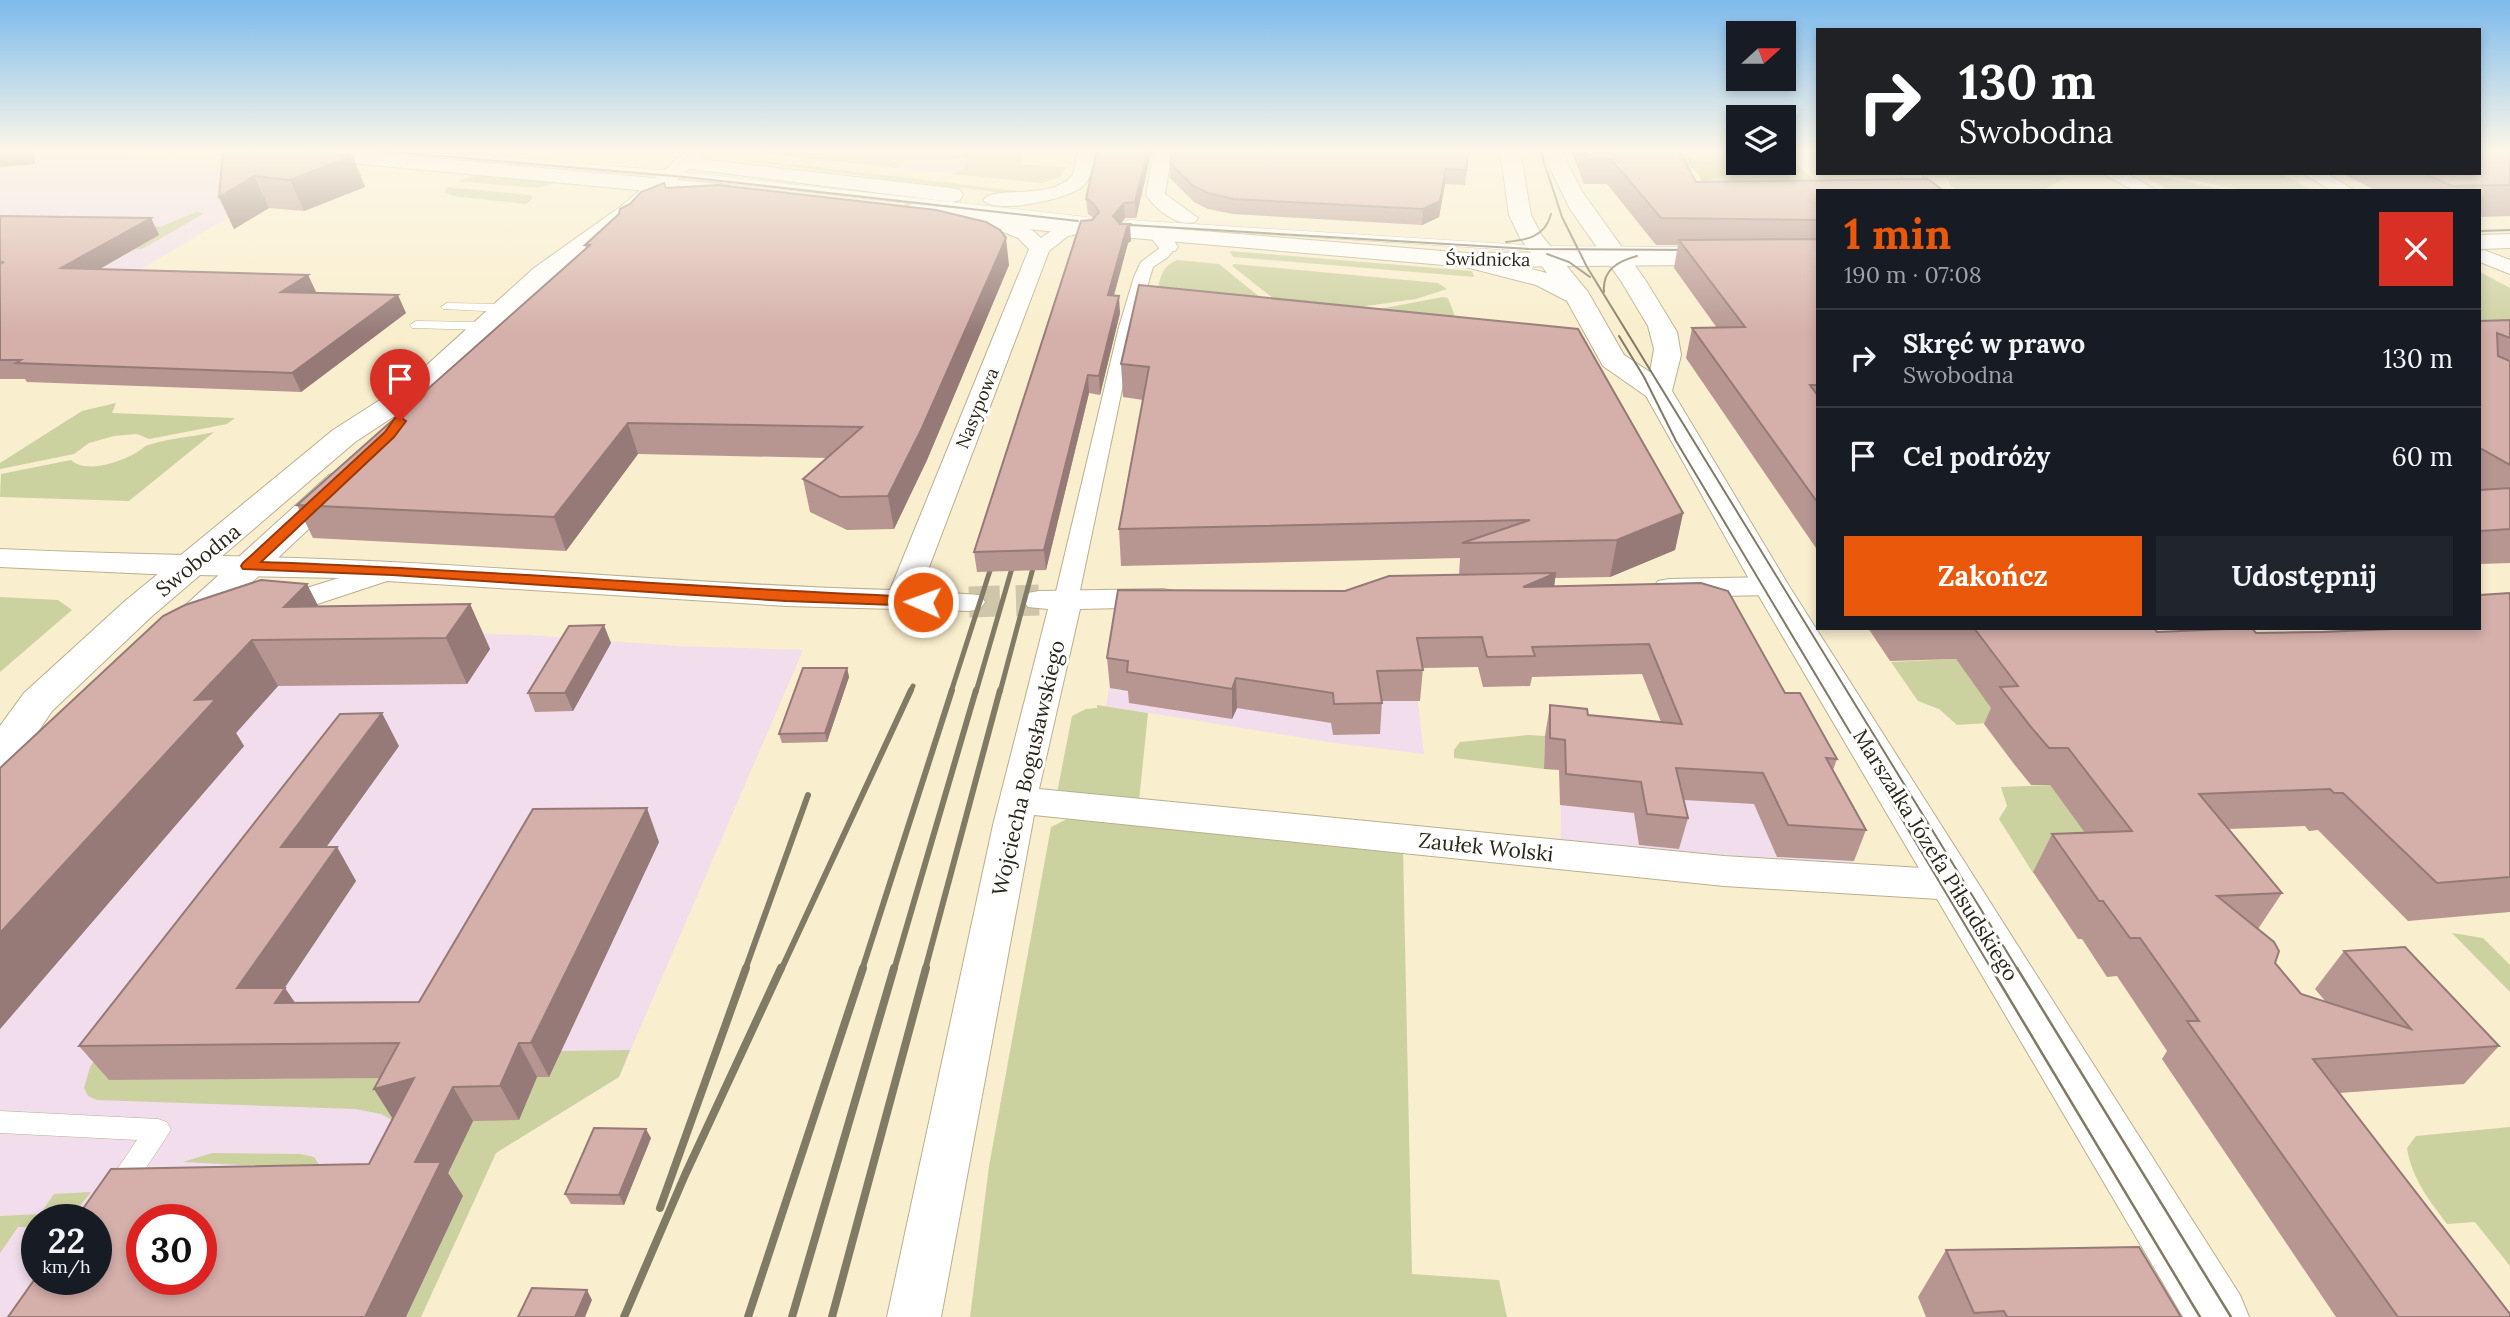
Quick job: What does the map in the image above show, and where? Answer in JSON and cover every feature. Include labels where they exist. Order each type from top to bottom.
[{"type":"street","name":"Swobodna","points":[[580,246],[600,211]]},
{"type":"street","name":"Swobodna","points":[[0,757],[38,702],[138,608],[344,436],[418,388],[543,273],[629,211]]},
{"type":"street","points":[[994,211],[1041,248],[1061,232],[1085,222]]},
{"type":"street","points":[[1003,211],[1085,222]]},
{"type":"street","points":[[1176,211],[1188,218]]},
{"type":"street","name":"Marszałka Józefa Piłsudskiego","points":[[1519,211],[1541,249],[1577,296],[1613,360],[1658,391],[1771,586],[2218,1317]]},
{"type":"street","points":[[1586,211],[1614,250],[1659,323],[1667,342],[1667,359],[1658,391]]},
{"type":"street","name":"Świdnicka","points":[[1130,223],[1188,218],[1541,249],[1816,251]]},
{"type":"street","name":"Świdnicka","points":[[1130,223],[1163,241],[1467,260],[1541,249]]},
{"type":"street","points":[[2481,226],[2510,226]]},
{"type":"street","name":"Wojciecha Bogusławskiego","points":[[914,1317],[1017,800],[1052,600],[1142,276],[1146,265],[1163,254],[1163,241]]},
{"type":"street","points":[[2482,249],[2510,241]]},
{"type":"street","name":"Nasypowa","points":[[901,601],[1041,248]]},
{"type":"street","points":[[2482,249],[2510,268]]},
{"type":"street","points":[[1467,260],[1545,280],[1577,296]]},
{"type":"street","name":"Swobodna","points":[[164,653],[248,566],[390,435],[418,388]]},
{"type":"street","points":[[0,558],[392,571],[832,598],[969,602]]},
{"type":"street","points":[[832,598],[878,585],[913,569]]},
{"type":"street","points":[[164,653],[237,623],[392,571]]},
{"type":"street","points":[[1647,588],[1771,586]]},
{"type":"street","points":[[1052,600],[1185,598]]},
{"type":"street","name":"Swobodna","points":[[0,757],[96,698]]},
{"type":"street","name":"Zaułek Wolski","points":[[1017,800],[1724,871],[1955,885]]},
{"type":"lane","points":[[1006,211],[1085,222]]},
{"type":"lane","points":[[1130,223],[1541,249]]},
{"type":"lane","points":[[444,310],[495,316]]},
{"type":"lane","points":[[416,325],[495,316]]},
{"type":"lane","points":[[0,1122],[158,1130],[108,1204]]},
{"type":"shaded area","points":[[0,211],[238,211],[116,284],[0,231]]},
{"type":"shaded area","points":[[1120,624],[1417,695],[1424,754],[1335,743],[1106,706]]},
{"type":"shaded area","points":[[330,629],[529,635],[676,646],[803,650],[619,1077],[496,1153],[421,1317],[0,1317],[0,853]]},
{"type":"shaded area","points":[[1560,771],[1815,789],[1855,864],[1561,843]]},
{"type":"green space","points":[[197,211],[203,214],[142,249],[65,248],[115,222],[160,227]]},
{"type":"green space","points":[[1230,251],[1472,271],[1474,277],[1233,257]]},
{"type":"green space","points":[[1177,260],[1219,264],[1277,311],[1157,296],[1164,270]]},
{"type":"green space","points":[[1234,264],[1438,283],[1447,289],[1416,299],[1352,308],[1287,309],[1232,266]]},
{"type":"green space","points":[[2481,273],[2510,288],[2510,320],[2481,321]]},
{"type":"green space","points":[[1448,298],[1461,332],[1369,311]]},
{"type":"green space","points":[[116,403],[112,413],[235,418],[227,424],[149,439],[137,434],[114,436],[89,443],[74,454],[0,469],[0,463],[82,411]]},
{"type":"green space","points":[[214,432],[129,501],[0,497],[1,474],[71,460],[85,466],[102,465],[128,457],[148,445]]},
{"type":"green space","points":[[0,597],[58,600],[72,610],[0,672]]},
{"type":"green space","points":[[1956,659],[2002,722],[1957,725],[1939,709],[1918,701],[1891,662]]},
{"type":"green space","points":[[1097,705],[1148,713],[1139,801],[1057,793],[1072,716],[1086,709],[1097,708]]},
{"type":"green space","points":[[1528,735],[1545,736],[1544,769],[1454,758],[1454,750],[1460,742]]},
{"type":"green space","points":[[2050,785],[2111,868],[2033,873],[1999,819],[2007,806],[2001,787]]},
{"type":"green space","points":[[1073,816],[1403,848],[1412,1274],[1499,1280],[1507,1317],[970,1317],[989,1166],[1051,827]]},
{"type":"green space","points":[[2452,933],[2483,938],[2510,965],[2510,992]]},
{"type":"green space","points":[[128,1014],[109,1080],[335,1078],[561,1051],[630,1050],[619,1077],[496,1153],[421,1317],[406,1317],[462,1196],[397,1123],[381,1114],[355,1109],[97,1100],[88,1096],[84,1088],[90,1067]]},
{"type":"green space","points":[[2510,1127],[2510,1266],[2475,1222],[2447,1224],[2417,1179],[2407,1148],[2416,1136]]},
{"type":"green space","points":[[212,1153],[300,1154],[314,1157],[322,1169],[183,1162]]},
{"type":"green space","points":[[91,1192],[82,1204],[47,1204],[54,1194]]},
{"type":"green space","points":[[21,1215],[21,1227],[18,1227],[0,1253],[0,1216]]},
{"type":"building","points":[[620,211],[942,211],[986,222],[1000,230],[1006,238],[922,428],[888,496],[840,497],[803,479],[862,427],[628,423],[554,517],[297,505],[590,245],[585,245]]},
{"type":"building","points":[[1117,211],[1113,216],[1120,224],[1130,224],[1108,295],[1119,296],[1099,376],[1088,375],[1044,550],[974,552],[1081,221],[1092,220],[1099,212]]},
{"type":"building","points":[[1655,211],[1816,211],[1816,220],[1661,218]]},
{"type":"building","points":[[0,216],[151,218],[61,268],[308,275],[281,292],[398,295],[292,373],[16,363],[21,360],[0,360],[0,264],[4,262],[0,262]]},
{"type":"building","points":[[1816,239],[1816,385],[1810,385],[1816,393],[1816,500],[1692,328],[1745,327],[1679,240]]},
{"type":"building","points":[[1139,285],[1578,329],[1683,513],[1617,540],[1462,543],[1530,520],[1119,529],[1149,367],[1121,364]]},
{"type":"building","points":[[2510,320],[2510,338],[2497,333],[2498,356],[2510,361],[2510,465],[2481,449],[2481,321]]},
{"type":"building","points":[[2510,488],[2510,529],[2481,531],[2481,490]]},
{"type":"building","points":[[1556,573],[1523,587],[1701,583],[1728,591],[1785,693],[1800,693],[1837,759],[1826,758],[1866,830],[1788,825],[1763,773],[1676,768],[1688,818],[1647,814],[1641,782],[1566,774],[1565,740],[1550,738],[1550,705],[1587,709],[1588,715],[1682,724],[1649,644],[1532,647],[1535,656],[1487,657],[1482,637],[1417,638],[1423,670],[1377,671],[1382,703],[1334,704],[1333,693],[1236,678],[1232,689],[1127,672],[1128,661],[1107,658],[1118,590],[1345,591],[1389,576]]},
{"type":"building","points":[[261,580],[307,584],[284,607],[470,604],[446,638],[252,640],[195,700],[216,699],[0,933],[0,768],[163,616],[185,605]]},
{"type":"building","points":[[2510,593],[2510,877],[2437,883],[2343,793],[2334,793],[2330,789],[2199,794],[2282,893],[2217,896],[2274,942],[2279,951],[2275,963],[2301,994],[2411,1029],[2344,951],[2405,947],[2499,1046],[2313,1059],[2510,1314],[2510,1317],[2398,1317],[2187,1021],[2199,1021],[2140,938],[2130,938],[2103,901],[2099,901],[2052,834],[2132,831],[2068,748],[2049,748],[2031,727],[2000,687],[2018,686],[1976,630],[2254,630],[2256,633],[2481,630],[2481,595]]},
{"type":"building","points":[[604,625],[565,693],[528,693],[569,626]]},
{"type":"building","points":[[803,668],[847,668],[825,733],[779,734]]},
{"type":"building","points":[[382,713],[281,847],[337,847],[237,988],[285,988],[275,1003],[419,1002],[533,809],[647,808],[531,1043],[519,1043],[500,1086],[453,1087],[415,1162],[441,1162],[365,1317],[8,1317],[24,1295],[112,1295],[112,1204],[86,1204],[111,1169],[369,1164],[414,1078],[374,1089],[399,1043],[79,1046],[340,714]]},
{"type":"building","points":[[594,1128],[646,1129],[619,1195],[565,1194]]},
{"type":"building","points":[[2139,1247],[2181,1317],[2007,1317],[2004,1311],[1974,1313],[1946,1250]]},
{"type":"building","points":[[532,1288],[587,1290],[575,1317],[518,1317]]},
{"type":"tunnel","points":[[969,602],[1039,600]]},
{"type":"tram line","points":[[993,211],[1078,221]]},
{"type":"tram line","points":[[1560,211],[1578,249]]},
{"type":"tram line","points":[[1506,242],[1534,236],[1544,228],[1551,214]]},
{"type":"tram line","points":[[1130,225],[1529,249],[1578,249]]},
{"type":"tram line","points":[[2481,231],[2510,230]]},
{"type":"tram line","points":[[1578,249],[1696,250]]},
{"type":"tram line","points":[[1578,249],[2018,970]]},
{"type":"tram line","points":[[1547,254],[1569,262],[1590,277]]},
{"type":"tram line","points":[[1604,292],[1609,272],[1624,261],[1637,256]]},
{"type":"tram line","points":[[1619,336],[1644,377],[1676,441],[1992,970]]},
{"type":"tram line","points":[[1991,968],[2200,1317]]},
{"type":"tram line","points":[[2017,968],[2231,1317]]},
{"type":"railway","points":[[976,692],[1017,551]]},
{"type":"railway","points":[[1000,692],[1037,553]]},
{"type":"railway","points":[[951,692],[995,555]]},
{"type":"railway","points":[[911,690],[913,686]]},
{"type":"railway","points":[[781,970],[911,690]]},
{"type":"railway","points":[[862,970],[952,690]]},
{"type":"railway","points":[[894,970],[976,690]]},
{"type":"railway","points":[[925,970],[1000,690]]},
{"type":"railway","points":[[745,970],[808,795]]},
{"type":"railway","points":[[660,1208],[746,968]]},
{"type":"railway","points":[[624,1317],[685,1175],[781,968]]},
{"type":"railway","points":[[748,1317],[863,968]]},
{"type":"railway","points":[[792,1317],[894,968]]},
{"type":"railway","points":[[832,1317],[926,968]]},
{"type":"route","points":[[400,421],[390,435],[248,566],[392,571],[786,597],[923,602]]}]
